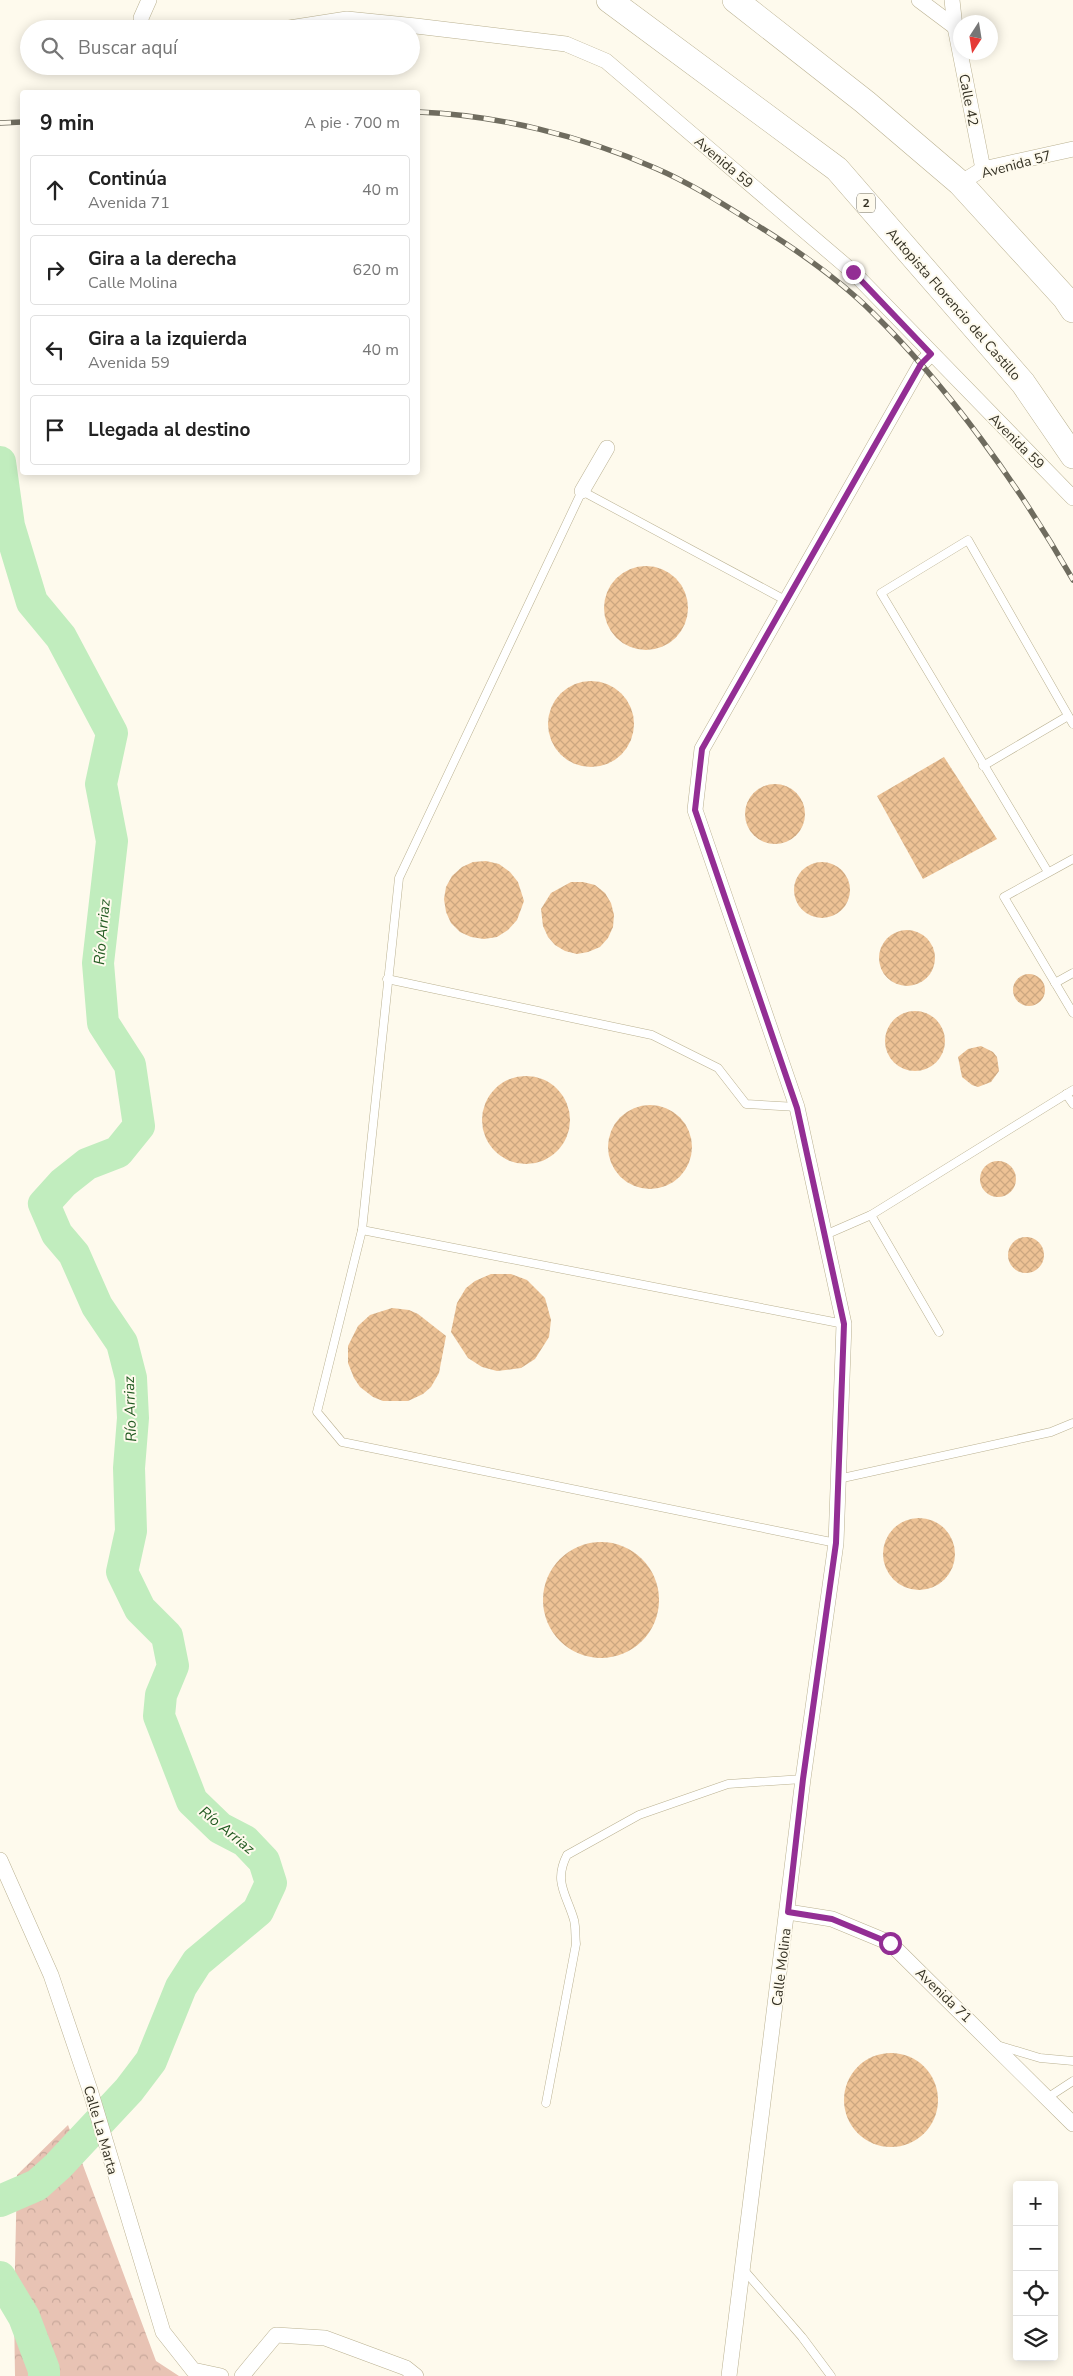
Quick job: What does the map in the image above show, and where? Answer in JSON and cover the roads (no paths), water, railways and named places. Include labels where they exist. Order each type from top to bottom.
[{"type":"highway","name":"Autopista Florencio del Castillo","points":[[609,0],[837,169],[1024,384],[1073,456]]},
{"type":"highway","points":[[735,0],[865,102],[960,183],[1065,298],[1073,310]]},
{"type":"street","points":[[141,20],[149,0]]},
{"type":"street","points":[[920,0],[953,25]]},
{"type":"street","name":"Calle 42","points":[[952,0],[954,15]]},
{"type":"street","name":"Avenida 59","points":[[340,20],[357,20]]},
{"type":"street","name":"Avenida 59","points":[[420,27],[566,44],[606,61],[853,272],[1073,498]]},
{"type":"street","name":"Calle 42","points":[[962,60],[983,169]]},
{"type":"street","name":"Avenida 57","points":[[960,183],[983,169],[1073,149]]},
{"type":"street","name":"Calle Molina","points":[[729,2376],[744,2269],[803,1779],[836,1543],[844,1324],[797,1108],[695,810],[702,749],[785,600],[921,364],[931,354]]},
{"type":"street","points":[[582,491],[608,448]]},
{"type":"street","name":"Calle La Marta","points":[[0,1860],[51,1974],[90,2090],[107,2152],[163,2332],[193,2370],[221,2376]]},
{"type":"street","name":"Avenida 71","points":[[788,1912],[832,1919],[890,1943],[1073,2124]]},
{"type":"street","points":[[242,2376],[276,2335],[325,2338],[406,2368],[416,2376]]},
{"type":"lane","points":[[785,600],[582,491],[399,878],[362,1230],[317,1412],[342,1442],[836,1543]]},
{"type":"lane","points":[[1048,872],[983,766],[881,592],[968,540],[1073,724]]},
{"type":"lane","points":[[983,766],[1068,716]]},
{"type":"lane","points":[[1073,859],[1004,897],[1073,1013]]},
{"type":"lane","points":[[1055,983],[1073,973]]},
{"type":"lane","points":[[387,979],[652,1035],[718,1068],[746,1104],[797,1108]]},
{"type":"lane","points":[[825,1235],[870,1215],[1070,1092],[1073,1104]]},
{"type":"lane","points":[[870,1215],[939,1332]]},
{"type":"lane","points":[[362,1230],[844,1324]]},
{"type":"lane","points":[[838,1479],[1051,1432],[1073,1423]]},
{"type":"lane","points":[[546,2103],[576,1944],[574,1922],[560,1883],[560,1868],[567,1856],[639,1815],[728,1784],[803,1779]]},
{"type":"lane","points":[[994,2044],[1040,2058],[1073,2061]]},
{"type":"lane","points":[[1046,2098],[1073,2081]]},
{"type":"lane","points":[[744,2269],[802,2337],[831,2376]]},
{"type":"waterway","name":"Río Arriaz","points":[[0,462],[9,526],[32,602],[61,637],[112,733],[101,784],[112,841],[98,963],[103,1023],[130,1065],[139,1126],[118,1152],[87,1164],[63,1183],[44,1204],[57,1234],[74,1254],[97,1306],[122,1343],[131,1378],[133,1418],[129,1468],[131,1531],[122,1572],[140,1609],[167,1636],[173,1666],[161,1695],[159,1716],[192,1801],[220,1828],[245,1841],[264,1861],[271,1883],[258,1911],[197,1962],[181,1987],[151,2061],[129,2090],[58,2166],[37,2185],[0,2201]]},
{"type":"waterway","name":"Río Arriaz","points":[[0,2277],[24,2317],[44,2370],[44,2376]]},
{"type":"railway","points":[[420,112],[448,114],[509,123],[539,129],[598,146],[668,174],[694,187],[802,254],[860,300],[901,342],[956,406],[1030,509],[1073,580]]},
{"type":"railway","points":[[0,123],[20,122]]}]
